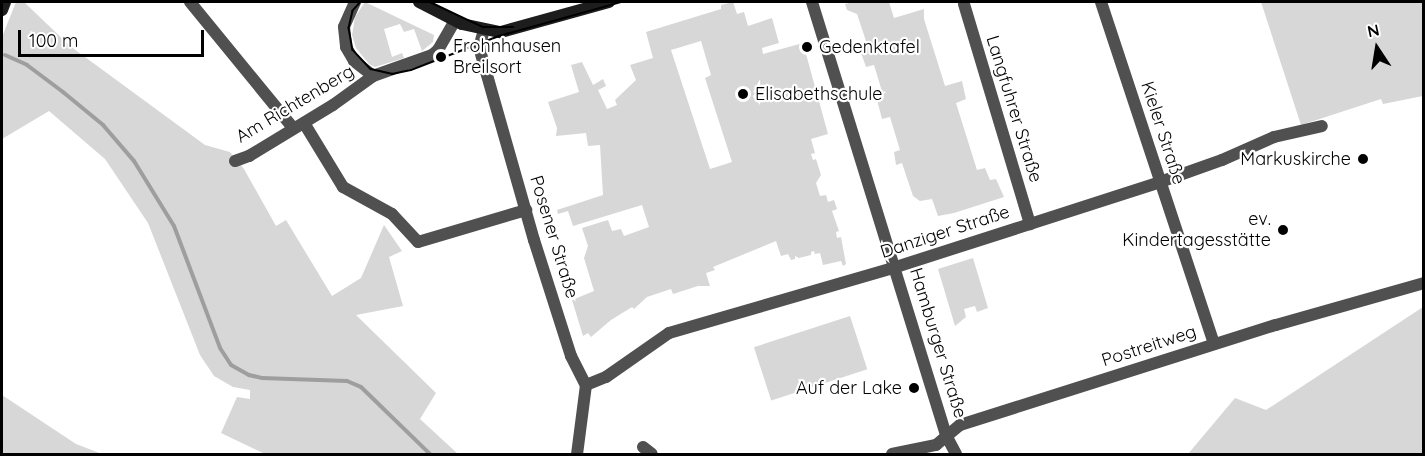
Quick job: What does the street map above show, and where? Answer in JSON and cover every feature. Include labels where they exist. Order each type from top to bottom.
[{"type":"main road","points":[[2,10],[5,2]]},
{"type":"main road","points":[[419,2],[455,20],[484,30],[509,31],[609,2]]},
{"type":"street","points":[[190,2],[299,126],[344,187],[392,214],[418,242],[526,210]]},
{"type":"street","name":"Am Richtenberg","points":[[355,2],[344,27],[346,47],[354,61],[373,76]]},
{"type":"street","name":"Hamburger Straße","points":[[812,2],[947,437],[956,454]]},
{"type":"street","name":"Kieler Straße","points":[[1101,2],[1214,344]]},
{"type":"street","name":"Langfuhrer Straße","points":[[964,4],[1030,224]]},
{"type":"street","name":"Am Richtenberg","points":[[235,161],[299,126],[362,87],[373,76],[432,55],[438,50],[455,20]]},
{"type":"street","name":"Posener Straße","points":[[484,30],[479,47],[571,356],[586,385]]},
{"type":"street","name":"Danziger Straße","points":[[586,385],[606,377],[669,333],[896,267],[1160,182],[1222,160],[1274,137],[1322,126]]},
{"type":"street","name":"Postreitweg","points":[[892,454],[936,445],[960,425],[1214,344],[1424,282]]},
{"type":"street","points":[[577,454],[586,385]]},
{"type":"shaded area","points":[[16,2],[24,2],[70,46],[205,145],[230,152],[244,169],[276,226],[286,220],[332,296],[361,278],[384,225],[402,251],[389,257],[403,306],[356,315],[436,393],[420,419],[458,454],[265,454],[221,433],[237,397],[250,399],[250,390],[233,387],[214,376],[200,355],[148,223],[105,159],[49,111],[2,139],[2,37]]},
{"type":"shaded area","points":[[365,2],[434,35],[433,42],[422,51],[414,29],[404,32],[400,24],[384,29],[392,57],[402,53],[404,58],[375,67],[369,64],[356,48],[352,35],[355,17]]},
{"type":"shaded area","points":[[733,2],[737,14],[744,12],[748,26],[772,18],[779,43],[762,48],[763,54],[803,43],[828,134],[811,139],[815,153],[811,154],[813,160],[816,159],[821,175],[816,183],[820,196],[826,195],[828,202],[834,200],[837,209],[832,211],[839,231],[836,232],[837,238],[841,237],[846,264],[843,266],[841,261],[823,265],[820,253],[815,254],[814,251],[811,255],[799,258],[795,256],[795,259],[791,260],[788,254],[781,256],[776,241],[713,267],[715,270],[706,273],[710,286],[698,286],[673,294],[671,289],[647,297],[634,309],[632,307],[611,320],[591,337],[588,333],[583,336],[572,300],[594,291],[584,258],[588,246],[582,228],[608,220],[612,231],[621,229],[624,236],[649,227],[642,205],[573,226],[568,211],[558,214],[557,210],[603,195],[600,145],[588,146],[586,133],[556,136],[557,128],[548,102],[579,92],[571,65],[582,62],[593,85],[603,79],[606,86],[598,90],[607,109],[617,105],[615,100],[636,80],[630,65],[653,58],[646,32],[721,9],[721,5]],"holes":[[[701,41],[711,75],[705,78],[732,162],[710,169],[671,50]]]},
{"type":"shaded area","points":[[889,2],[894,18],[924,9],[924,19],[945,86],[962,81],[966,99],[956,103],[977,170],[985,168],[990,180],[996,179],[1004,197],[938,216],[932,199],[920,201],[913,196],[902,163],[896,165],[894,152],[900,150],[890,117],[882,119],[877,100],[884,98],[874,65],[866,67],[860,50],[868,47],[857,14],[847,10],[845,4]]},
{"type":"shaded area","points":[[1261,2],[1423,2],[1423,96],[1383,104],[1381,99],[1301,125]]},
{"type":"shaded area","points":[[973,258],[988,308],[977,312],[975,306],[964,309],[966,317],[955,326],[938,269]]},
{"type":"shaded area","points":[[1423,307],[1423,454],[1188,454],[1235,398],[1266,410]]},
{"type":"shaded area","points":[[850,316],[867,369],[771,400],[754,347]]},
{"type":"shaded area","points":[[2,395],[76,444],[102,454],[3,454]]},
{"type":"waterway","points":[[5,55],[27,65],[63,92],[103,125],[134,161],[174,226],[220,348],[231,365],[249,375],[262,378],[347,381],[361,387],[430,454]]},
{"type":"tram line","points":[[361,2],[353,11],[349,28],[353,50],[371,69],[392,74],[411,70],[499,36],[622,2]]},
{"type":"tram line","points":[[430,2],[483,27],[513,27]]},
{"type":"place","name":"Gedenktafel","points":[[807,47]]},
{"type":"place","name":"Frohnhausen Breilsort","points":[[441,57]]},
{"type":"place","name":"Elisabethschule","points":[[743,94]]},
{"type":"place","name":"Markuskirche","points":[[1363,159]]},
{"type":"place","name":"ev. Kindertagesstätte","points":[[1283,230]]},
{"type":"place","name":"Auf der Lake","points":[[914,388]]}]
